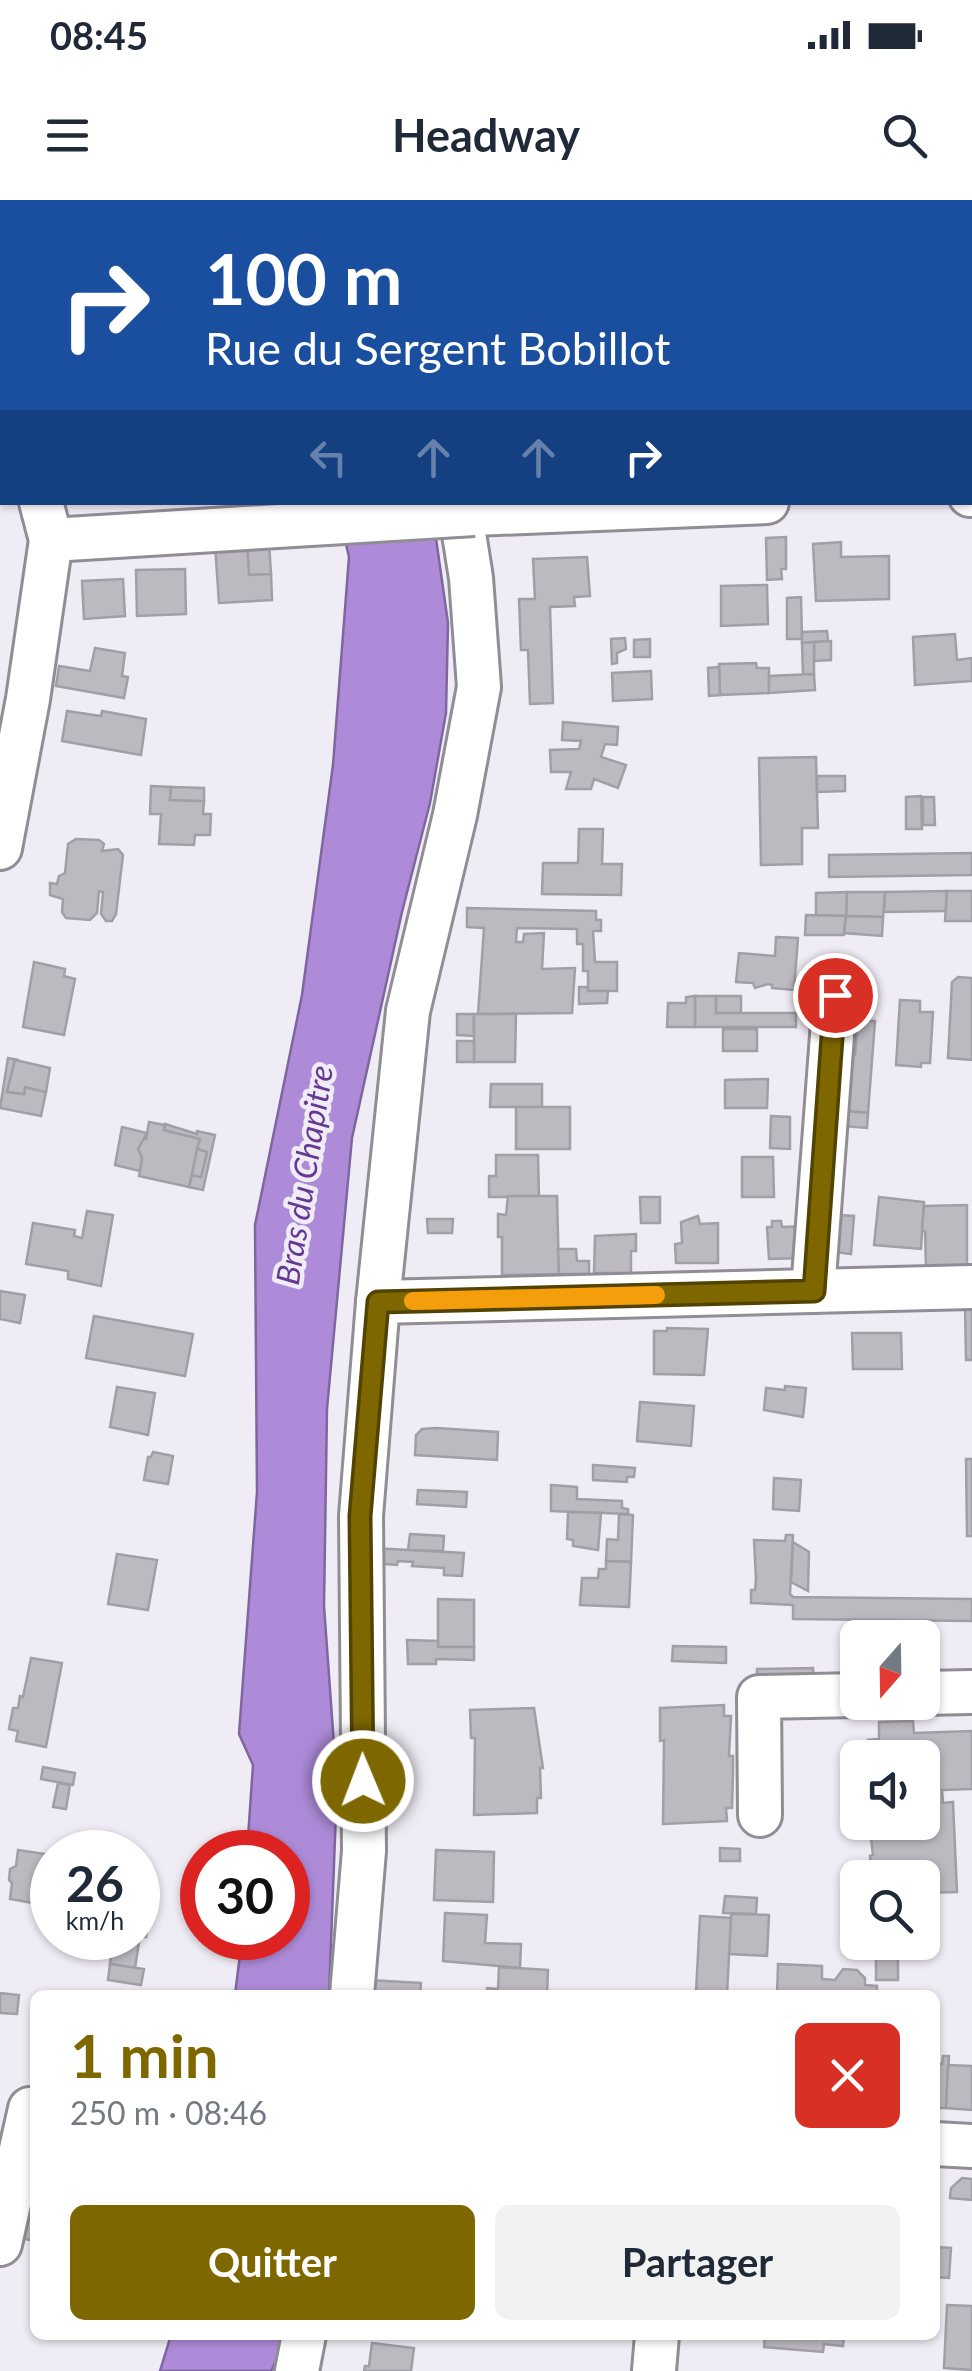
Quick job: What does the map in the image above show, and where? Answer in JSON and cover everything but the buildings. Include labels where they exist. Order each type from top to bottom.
[{"type":"street","points":[[0,848],[28,699],[46,521],[327,524],[467,508],[617,505]]},
{"type":"street","points":[[352,1990],[364,1851],[360,1516],[408,1011],[455,815],[479,687],[467,508]]},
{"type":"street","points":[[814,1291],[835,995]]},
{"type":"street","points":[[378,1302],[972,1287]]},
{"type":"street","points":[[940,1693],[972,1692]]},
{"type":"street","points":[[760,1816],[759,1697],[840,1695]]},
{"type":"street","points":[[0,2244],[30,2108]]},
{"type":"street","points":[[940,2144],[972,2146]]},
{"type":"street","points":[[297,2371],[303,2340]]},
{"type":"street","points":[[654,2371],[657,2340]]},
{"type":"water","name":"Bras du Chapitre","points":[[336,505],[431,505],[448,623],[446,713],[430,803],[352,1138],[327,1409],[324,1606],[337,1786],[329,1990],[236,1990],[239,1960],[310,1960],[310,1830],[249,1830],[253,1765],[239,1734],[257,1492],[255,1225],[302,995],[333,765],[349,557]]},
{"type":"water","points":[[169,2340],[283,2340],[271,2371],[160,2371]]},
{"type":"slow traffic","points":[[413,1301],[656,1295]]},
{"type":"route","points":[[363,1781],[360,1516],[378,1302],[814,1291],[835,995]]}]
